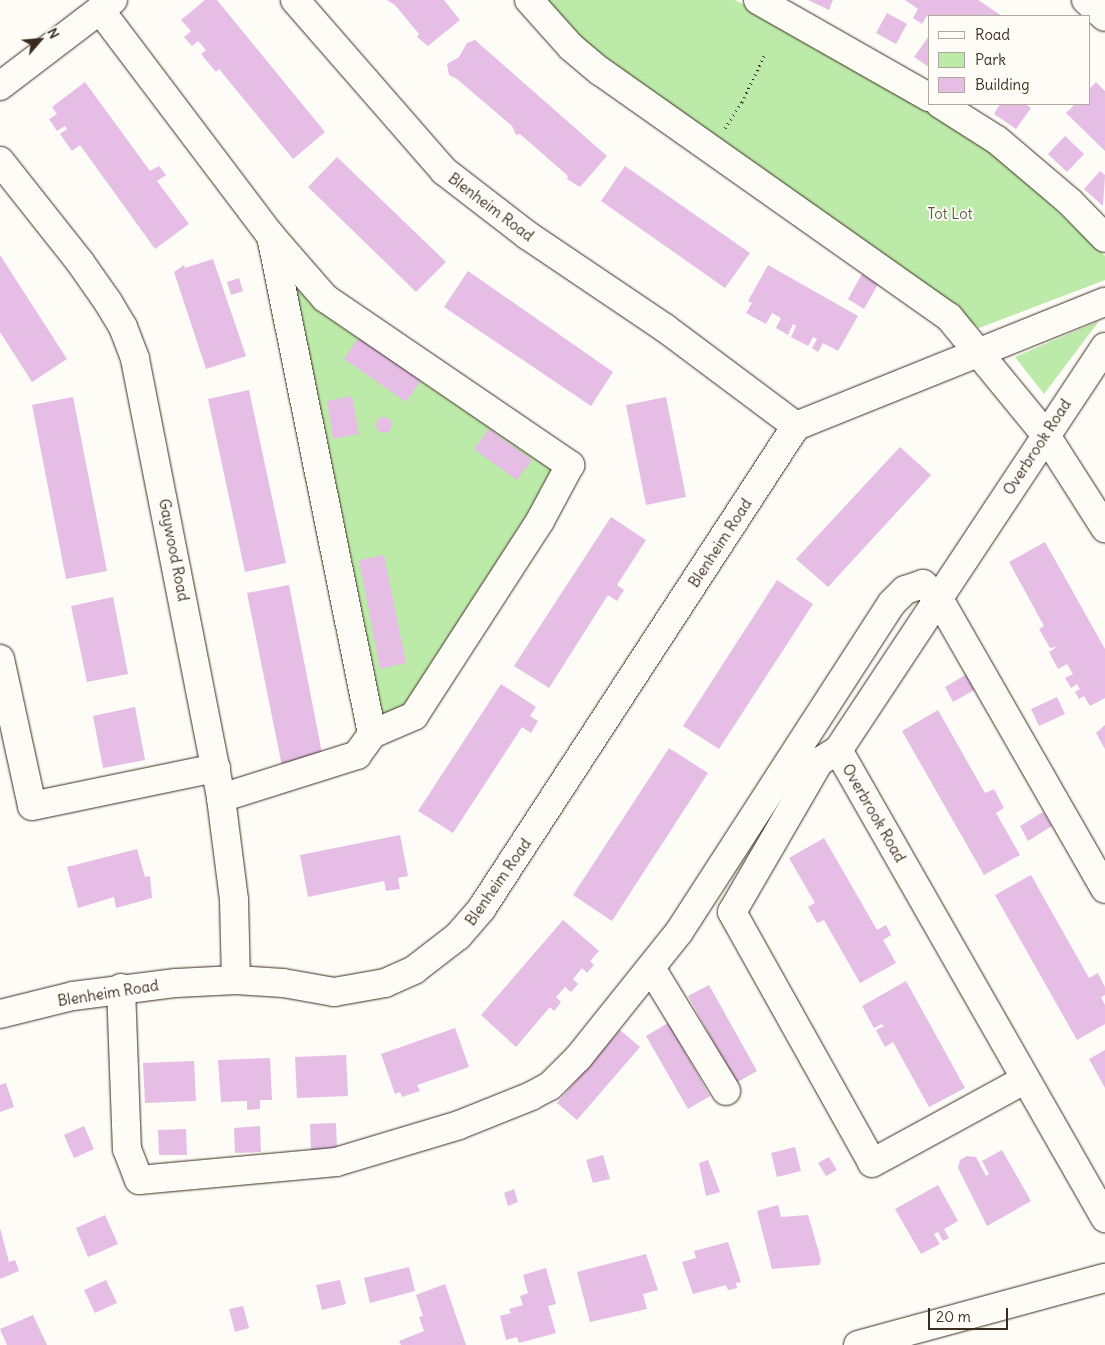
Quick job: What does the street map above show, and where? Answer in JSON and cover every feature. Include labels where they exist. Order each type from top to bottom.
[{"type":"street","name":"Blenheim Road","points":[[0,1014],[72,996],[121,988],[236,980],[283,983],[334,992],[384,983],[414,970],[458,936],[482,908],[796,426],[665,328],[527,235],[444,171],[295,0]]},
{"type":"street","points":[[529,0],[571,47],[600,71],[949,317],[982,354],[1045,434],[1105,528]]},
{"type":"street","points":[[758,0],[928,96]]},
{"type":"street","points":[[1086,0],[1105,17]]},
{"type":"street","points":[[0,86],[107,5],[271,236],[325,298],[570,465],[540,522],[414,716],[372,734],[357,755],[221,798]]},
{"type":"street","points":[[942,105],[997,140],[1070,202],[1105,238]]},
{"type":"street","name":"Gaywood Road","points":[[0,161],[80,262],[108,302],[123,327],[135,359],[221,798],[234,900],[236,980]]},
{"type":"street","points":[[271,236],[372,734]]},
{"type":"street","points":[[796,426],[982,354],[1105,302]]},
{"type":"street","name":"Overbrook Road","points":[[1105,347],[1045,434],[939,599],[838,750],[1105,1218]]},
{"type":"street","points":[[121,988],[126,1149],[138,1180],[336,1162],[459,1125],[531,1096],[550,1086],[578,1058],[679,932],[892,603],[906,590],[923,584],[939,599],[1105,889]]},
{"type":"street","points":[[0,659],[32,806],[216,768]]},
{"type":"street","points":[[838,750],[819,762],[732,912],[872,1163],[1026,1079]]},
{"type":"street","points":[[651,968],[726,1091]]},
{"type":"street","points":[[858,1345],[1105,1278]]},
{"type":"path","points":[[710,150],[742,102],[765,54]]},
{"type":"green space","name":"Tot Lot","points":[[539,0],[735,0],[853,59],[997,154],[1105,256],[1105,280],[979,328],[604,61]]},
{"type":"green space","points":[[296,287],[315,309],[551,470],[527,514],[404,705],[383,714]]},
{"type":"green space","points":[[1099,321],[1044,394],[1015,357]]},
{"type":"building","points":[[205,0],[217,0],[325,132],[293,159],[219,69],[216,72],[201,54],[206,50],[198,41],[192,46],[184,37],[191,31],[181,20]]},
{"type":"building","points":[[387,0],[444,0],[460,20],[428,46],[417,37],[419,34],[395,5]]},
{"type":"building","points":[[808,0],[833,0],[829,10]]},
{"type":"building","points":[[905,0],[978,0],[1000,15],[928,15],[922,24],[913,18],[918,9]]},
{"type":"building","points":[[887,13],[907,24],[896,44],[876,33]]},
{"type":"building","points":[[928,37],[928,66],[914,57]]},
{"type":"building","points":[[475,40],[607,156],[580,187],[567,179],[568,176],[520,134],[516,135],[512,126],[457,79],[449,75],[447,64],[459,57],[467,43]]},
{"type":"building","points":[[85,82],[150,171],[159,166],[166,175],[157,181],[189,224],[155,249],[80,145],[72,151],[60,134],[67,129],[65,126],[57,131],[49,119],[57,114],[52,107]]},
{"type":"building","points":[[1096,82],[1105,91],[1105,151],[1066,113],[1074,105],[1090,105],[1090,88]]},
{"type":"building","points":[[999,105],[1026,105],[1031,108],[1016,129],[994,114]]},
{"type":"building","points":[[1065,136],[1084,154],[1067,172],[1048,154]]},
{"type":"building","points":[[337,157],[446,262],[416,292],[308,187]]},
{"type":"building","points":[[625,166],[750,253],[725,288],[601,201]]},
{"type":"building","points":[[1100,171],[1105,175],[1103,206],[1084,189]]},
{"type":"building","points":[[0,255],[67,359],[32,382],[0,332]]},
{"type":"building","points":[[213,259],[246,356],[206,369],[174,272],[184,265],[185,268]]},
{"type":"building","points":[[768,265],[858,316],[838,351],[823,343],[818,352],[812,348],[817,339],[813,337],[808,346],[791,337],[796,326],[793,324],[788,335],[776,328],[781,318],[772,313],[766,324],[746,313],[752,303],[748,301]]},
{"type":"building","points":[[468,271],[613,372],[591,406],[444,307]]},
{"type":"building","points":[[862,274],[878,284],[864,309],[848,299]]},
{"type":"building","points":[[239,278],[243,291],[231,295],[227,282]]},
{"type":"building","points":[[359,337],[421,380],[406,402],[344,359]]},
{"type":"building","points":[[249,390],[286,563],[245,572],[208,399]]},
{"type":"building","points":[[352,396],[359,434],[333,439],[327,401]]},
{"type":"building","points":[[73,397],[107,571],[66,579],[32,405]]},
{"type":"building","points":[[666,397],[686,497],[646,505],[626,405]]},
{"type":"building","points":[[381,417],[387,417],[392,422],[390,431],[381,433],[376,428],[376,422]]},
{"type":"building","points":[[489,429],[532,460],[517,480],[474,449]]},
{"type":"building","points":[[900,447],[931,475],[828,587],[796,559]]},
{"type":"building","points":[[611,517],[646,540],[617,585],[624,590],[617,601],[608,595],[549,688],[514,666]]},
{"type":"building","points":[[1045,542],[1105,649],[1105,698],[1090,706],[1084,696],[1079,699],[1075,692],[1080,689],[1077,684],[1071,688],[1065,678],[1073,674],[1067,664],[1058,669],[1049,652],[1057,647],[1050,648],[1039,629],[1044,626],[1009,562]]},
{"type":"building","points":[[384,555],[406,663],[380,669],[359,560]]},
{"type":"building","points":[[777,580],[813,604],[719,749],[683,726]]},
{"type":"building","points":[[289,585],[323,758],[282,766],[247,593]]},
{"type":"building","points":[[113,597],[128,674],[87,682],[71,606]]},
{"type":"building","points":[[967,674],[976,689],[953,702],[945,687]]},
{"type":"building","points":[[501,684],[536,707],[530,716],[538,721],[531,733],[522,727],[453,833],[418,811]]},
{"type":"building","points":[[1057,697],[1065,714],[1039,726],[1031,709]]},
{"type":"building","points":[[135,707],[145,760],[103,768],[93,716]]},
{"type":"building","points":[[938,710],[985,793],[994,789],[1004,808],[996,813],[1020,855],[984,875],[902,731]]},
{"type":"building","points":[[1105,725],[1105,749],[1096,733]]},
{"type":"building","points":[[669,748],[708,773],[612,921],[573,895]]},
{"type":"building","points":[[1043,812],[1052,826],[1028,841],[1020,826]]},
{"type":"building","points":[[400,835],[408,876],[398,878],[400,889],[386,891],[384,881],[308,897],[300,855]]},
{"type":"building","points":[[824,838],[877,930],[886,925],[891,935],[883,940],[896,963],[860,983],[824,920],[817,923],[808,907],[815,903],[789,858]]},
{"type":"building","points":[[137,849],[145,877],[150,876],[152,898],[116,908],[114,897],[78,908],[67,867]]},
{"type":"building","points":[[1031,875],[1089,978],[1098,973],[1105,987],[1105,995],[1101,997],[1105,1005],[1105,1024],[1077,1040],[995,895]]},
{"type":"building","points":[[563,920],[599,951],[590,961],[594,965],[587,973],[582,968],[573,979],[578,984],[571,992],[565,987],[556,997],[561,1002],[554,1011],[550,1007],[516,1047],[481,1015]]},
{"type":"building","points":[[906,981],[965,1088],[929,1107],[893,1042],[885,1047],[876,1030],[884,1026],[882,1024],[874,1028],[862,1006]]},
{"type":"building","points":[[709,985],[757,1071],[736,1083],[688,996]]},
{"type":"building","points":[[668,1023],[710,1096],[688,1109],[646,1036]]},
{"type":"building","points":[[455,1028],[469,1067],[417,1085],[420,1091],[402,1097],[400,1092],[395,1094],[381,1054]]},
{"type":"building","points":[[620,1030],[640,1047],[577,1120],[557,1103]]},
{"type":"building","points":[[1105,1050],[1105,1088],[1089,1059]]},
{"type":"building","points":[[346,1055],[348,1096],[297,1098],[295,1057]]},
{"type":"building","points":[[270,1058],[272,1100],[260,1100],[260,1109],[247,1110],[247,1101],[221,1102],[218,1060]]},
{"type":"building","points":[[194,1061],[196,1101],[145,1103],[143,1063]]},
{"type":"building","points":[[6,1083],[14,1107],[0,1112],[0,1085]]},
{"type":"building","points":[[336,1123],[337,1149],[311,1150],[310,1124]]},
{"type":"building","points":[[84,1126],[94,1149],[74,1158],[64,1135]]},
{"type":"building","points":[[260,1126],[261,1152],[235,1153],[234,1128]]},
{"type":"building","points":[[186,1129],[187,1155],[159,1155],[158,1130]]},
{"type":"building","points":[[795,1147],[801,1171],[777,1177],[771,1153]]},
{"type":"building","points":[[1002,1150],[1031,1201],[987,1226],[958,1168],[960,1160],[967,1156],[976,1157],[986,1176],[989,1174],[982,1161]]},
{"type":"building","points":[[603,1155],[610,1179],[593,1183],[586,1160]]},
{"type":"building","points":[[829,1157],[837,1170],[826,1176],[818,1163]]},
{"type":"building","points":[[708,1160],[720,1192],[706,1196],[699,1163]]},
{"type":"building","points":[[938,1185],[958,1221],[944,1229],[949,1238],[943,1241],[938,1232],[934,1234],[940,1244],[921,1254],[895,1209]]},
{"type":"building","points":[[514,1189],[518,1202],[508,1206],[504,1193]]},
{"type":"building","points":[[778,1205],[781,1217],[808,1215],[821,1260],[819,1265],[772,1269],[757,1211]]},
{"type":"building","points":[[105,1215],[118,1244],[88,1257],[76,1228]]},
{"type":"building","points":[[0,1228],[9,1262],[15,1260],[19,1271],[0,1279]]},
{"type":"building","points":[[728,1242],[741,1282],[736,1283],[737,1288],[728,1290],[726,1285],[693,1294],[682,1262],[696,1258],[694,1251]]},
{"type":"building","points":[[646,1254],[658,1290],[643,1294],[647,1309],[590,1322],[577,1272]]},
{"type":"building","points":[[409,1267],[415,1291],[370,1303],[364,1278]]},
{"type":"building","points":[[546,1268],[556,1304],[548,1306],[556,1333],[519,1343],[517,1337],[506,1340],[500,1316],[511,1313],[509,1309],[523,1305],[520,1296],[528,1293],[523,1275]]},
{"type":"building","points":[[106,1280],[117,1303],[95,1313],[84,1290]]},
{"type":"building","points":[[340,1280],[346,1304],[322,1310],[316,1285]]},
{"type":"building","points":[[445,1284],[466,1345],[401,1345],[399,1341],[424,1331],[419,1317],[423,1316],[416,1295]]},
{"type":"building","points":[[243,1306],[249,1328],[235,1332],[229,1309]]},
{"type":"building","points":[[33,1315],[47,1345],[7,1345],[0,1329]]}]
